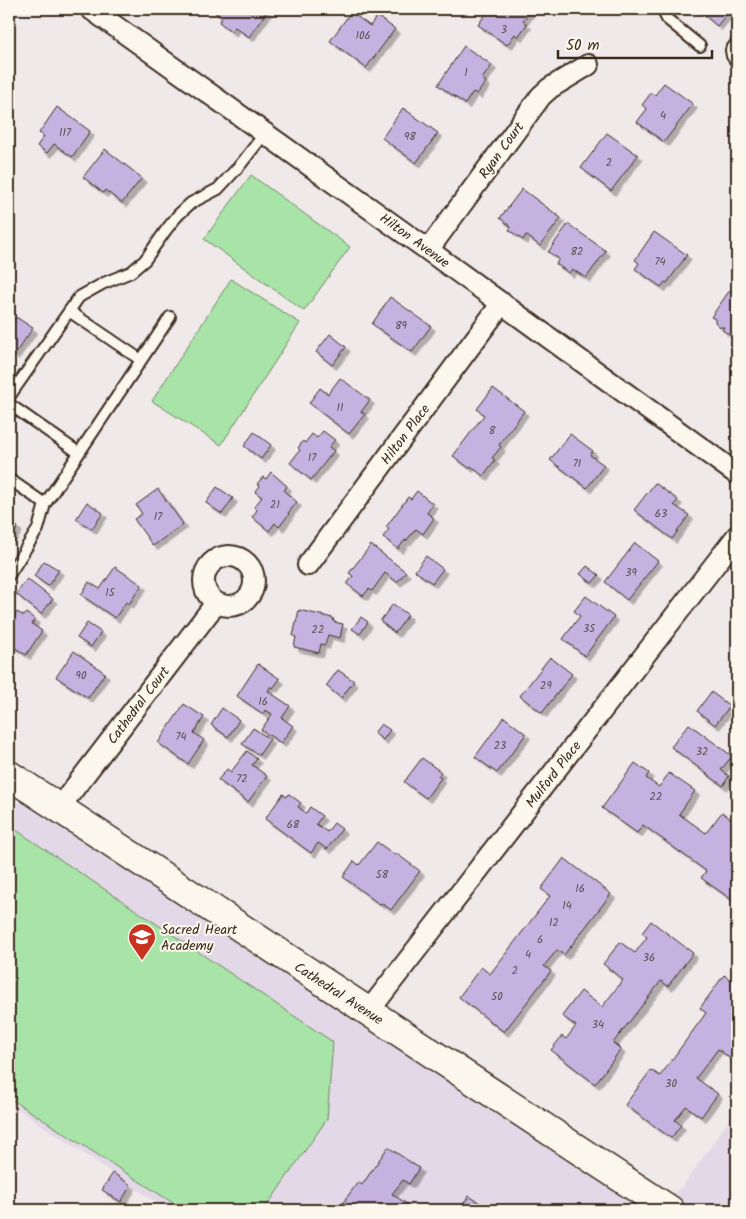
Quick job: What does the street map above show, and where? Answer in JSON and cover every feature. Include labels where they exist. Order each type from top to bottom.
[{"type":"street","name":"Hilton Avenue","points":[[91,9],[737,474]]},
{"type":"street","name":"Ryan Court","points":[[428,250],[541,96],[550,88],[588,65]]},
{"type":"street","name":"Hilton Place","points":[[308,565],[502,303]]},
{"type":"street","name":"Mulford Place","points":[[368,1012],[737,536]]},
{"type":"street","name":"Cathedral Court","points":[[59,808],[216,603]]},
{"type":"street","name":"Cathedral Avenue","points":[[9,774],[670,1210]]},
{"type":"lane","points":[[666,9],[665,15],[667,19],[700,46]]},
{"type":"lane","points":[[737,42],[731,50],[737,64]]},
{"type":"lane","points":[[9,397],[79,297],[104,283],[131,272],[145,260],[178,214],[191,203],[218,189],[241,164],[265,133]]},
{"type":"lane","points":[[69,311],[141,360]]},
{"type":"lane","points":[[9,575],[38,529],[45,504],[170,317]]},
{"type":"lane","points":[[9,404],[79,453]]},
{"type":"lane","points":[[9,479],[45,504]]},
{"type":"shaded area","name":"Sacred Heart Academy","points":[[23,795],[654,1209],[682,1187],[737,1109],[737,1210],[168,1210],[9,1103],[9,818]]},
{"type":"green space","points":[[251,175],[350,247],[304,311],[204,239]]},
{"type":"green space","points":[[231,279],[300,323],[221,445],[152,401]]},
{"type":"green space","points":[[10,826],[333,1042],[327,1119],[264,1210],[256,1210],[248,1205],[237,1210],[184,1210],[9,1098]]},
{"type":"building","points":[[213,9],[268,10],[249,37],[235,27],[232,32],[219,22],[222,18]]},
{"type":"building","points":[[489,9],[531,9],[523,21],[527,24],[518,37],[515,34],[507,45],[478,25]]},
{"type":"building","points":[[697,9],[731,9],[717,26]]},
{"type":"building","points":[[351,12],[370,26],[377,16],[395,29],[366,68],[330,41]]},
{"type":"building","points":[[464,46],[492,65],[482,79],[486,82],[477,94],[473,92],[465,104],[438,85]]},
{"type":"building","points":[[664,83],[693,104],[664,142],[637,122],[647,109],[642,105],[651,93],[655,95]]},
{"type":"building","points":[[57,107],[90,131],[72,157],[54,144],[47,153],[37,146],[44,136],[39,133]]},
{"type":"building","points":[[403,108],[438,133],[416,163],[382,138]]},
{"type":"building","points":[[607,133],[638,155],[611,191],[581,168]]},
{"type":"building","points":[[105,149],[142,178],[122,203],[105,190],[103,193],[83,177]]},
{"type":"building","points":[[522,189],[561,218],[540,246],[526,235],[523,240],[509,230],[511,227],[500,218]]},
{"type":"building","points":[[568,224],[606,251],[586,278],[572,269],[569,273],[556,264],[559,259],[548,252]]},
{"type":"building","points":[[654,232],[687,255],[667,283],[665,282],[661,287],[635,269],[639,263],[635,260]]},
{"type":"building","points":[[737,284],[737,338],[722,330],[724,327],[720,327],[715,322],[715,319],[711,317],[730,290],[732,291]]},
{"type":"building","points":[[390,297],[431,326],[412,352],[372,324]]},
{"type":"building","points":[[16,317],[33,328],[14,355],[9,351],[9,328]]},
{"type":"building","points":[[330,334],[346,347],[332,365],[316,352]]},
{"type":"building","points":[[340,378],[370,400],[361,412],[365,414],[349,434],[309,403],[320,388],[328,394]]},
{"type":"building","points":[[493,388],[524,411],[499,445],[501,447],[492,458],[495,460],[483,476],[471,466],[469,468],[453,456],[484,415],[477,409]]},
{"type":"building","points":[[323,431],[335,440],[329,447],[334,451],[311,480],[290,463],[300,450],[298,448],[303,441],[305,443],[312,434],[317,438]]},
{"type":"building","points":[[254,432],[271,445],[261,459],[244,446]]},
{"type":"building","points":[[570,434],[593,451],[590,455],[604,465],[587,488],[550,460]]},
{"type":"building","points":[[271,472],[287,486],[284,491],[297,502],[279,527],[275,523],[269,531],[252,517],[257,510],[254,507],[262,497],[255,492],[260,486],[257,484],[263,477],[266,479]]},
{"type":"building","points":[[655,483],[678,500],[674,505],[689,515],[672,539],[634,510]]},
{"type":"building","points":[[217,487],[233,498],[222,514],[206,503]]},
{"type":"building","points":[[158,489],[183,524],[153,546],[134,519],[142,514],[136,505]]},
{"type":"building","points":[[417,491],[433,504],[427,513],[434,518],[423,534],[416,529],[398,549],[383,537],[389,529],[386,527],[408,497],[411,499]]},
{"type":"building","points":[[87,502],[103,513],[92,529],[76,519]]},
{"type":"building","points":[[9,521],[18,527],[9,541]]},
{"type":"building","points":[[635,543],[658,561],[627,600],[605,582]]},
{"type":"building","points":[[371,545],[406,572],[397,582],[385,573],[372,591],[369,589],[363,596],[347,584],[353,576],[349,573]]},
{"type":"building","points":[[426,556],[443,569],[432,583],[415,571]]},
{"type":"building","points":[[44,561],[59,570],[48,586],[34,576]]},
{"type":"building","points":[[587,566],[599,575],[592,583],[580,574]]},
{"type":"building","points":[[115,567],[142,585],[129,604],[126,602],[115,618],[81,595],[89,582],[100,589]]},
{"type":"building","points":[[27,579],[53,599],[41,614],[16,594]]},
{"type":"building","points":[[586,596],[614,617],[585,656],[563,639],[580,616],[574,611]]},
{"type":"building","points":[[393,604],[408,615],[395,633],[380,621]]},
{"type":"building","points":[[299,610],[333,618],[334,622],[343,624],[340,638],[328,635],[325,645],[321,644],[319,653],[294,647],[296,637],[293,636]]},
{"type":"building","points":[[17,612],[24,616],[26,613],[35,619],[32,624],[42,631],[26,655],[9,644],[9,625]]},
{"type":"building","points":[[361,617],[368,622],[360,634],[352,629]]},
{"type":"building","points":[[87,623],[101,632],[91,647],[77,638]]},
{"type":"building","points":[[74,651],[105,673],[88,698],[56,677]]},
{"type":"building","points":[[550,657],[572,674],[542,713],[520,696]]},
{"type":"building","points":[[258,664],[280,679],[268,691],[290,706],[282,718],[293,726],[281,743],[261,730],[272,714],[265,710],[263,714],[237,696]]},
{"type":"building","points":[[338,670],[354,681],[341,698],[326,686]]},
{"type":"building","points":[[711,692],[730,706],[715,725],[697,711]]},
{"type":"building","points":[[184,704],[204,717],[194,733],[204,740],[188,764],[158,743]]},
{"type":"building","points":[[222,708],[239,720],[228,737],[211,725]]},
{"type":"building","points":[[504,717],[526,734],[497,773],[475,757]]},
{"type":"building","points":[[381,724],[390,730],[383,740],[374,733]]},
{"type":"building","points":[[689,724],[732,756],[721,770],[729,776],[723,786],[671,747]]},
{"type":"building","points":[[253,728],[270,739],[259,755],[242,744]]},
{"type":"building","points":[[247,751],[257,759],[252,765],[267,776],[248,802],[218,780],[227,769],[231,772]]},
{"type":"building","points":[[422,758],[441,772],[438,776],[441,778],[426,798],[404,782]]},
{"type":"building","points":[[635,763],[649,773],[646,778],[659,787],[669,773],[695,791],[679,814],[706,833],[722,812],[737,824],[737,840],[734,845],[737,847],[737,899],[735,902],[701,878],[706,871],[643,825],[637,833],[602,808]]},
{"type":"building","points":[[283,794],[287,797],[289,794],[301,803],[298,807],[306,813],[310,807],[322,816],[316,824],[327,832],[334,823],[342,829],[327,849],[318,843],[311,853],[265,819]]},
{"type":"building","points":[[377,842],[420,871],[391,910],[381,903],[379,904],[343,877],[354,861],[359,865]]},
{"type":"building","points":[[564,858],[611,894],[564,955],[557,950],[544,966],[551,971],[504,1032],[459,997],[481,967],[490,974],[550,896],[541,889]]},
{"type":"building","points":[[651,921],[693,953],[668,986],[661,981],[613,1043],[621,1049],[595,1084],[551,1050],[562,1036],[566,1039],[576,1026],[562,1016],[581,991],[602,1007],[623,980],[603,964],[620,942],[635,953],[647,937],[642,933]]},
{"type":"building","points":[[724,975],[737,984],[737,1064],[718,1049],[696,1078],[718,1094],[701,1117],[686,1106],[675,1120],[681,1125],[671,1138],[625,1105],[651,1070],[660,1076],[706,1013],[700,1008]]},
{"type":"building","points":[[388,1147],[419,1168],[409,1184],[403,1180],[392,1194],[416,1210],[338,1210],[358,1182],[362,1185]]},
{"type":"building","points":[[113,1173],[131,1185],[121,1202],[102,1190]]},
{"type":"building","points":[[469,1196],[491,1210],[459,1210]]},
{"type":"place","name":"Sacred Heart Academy","points":[[142,961]]}]
